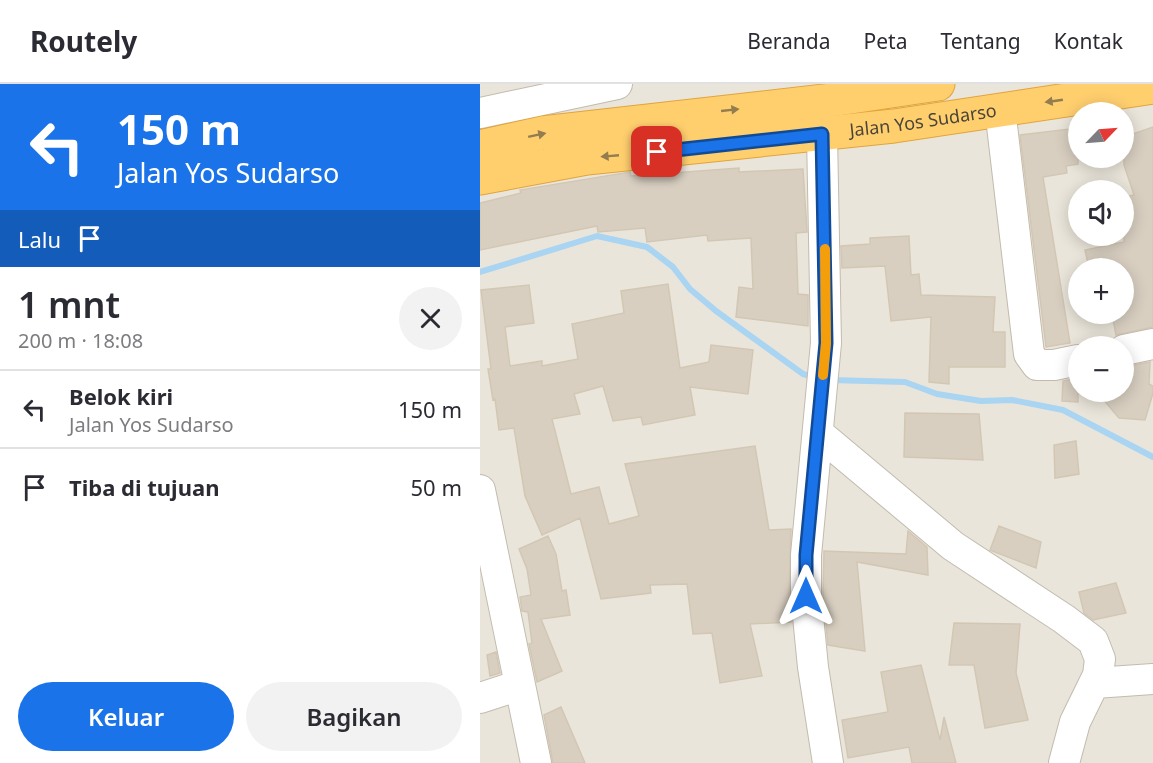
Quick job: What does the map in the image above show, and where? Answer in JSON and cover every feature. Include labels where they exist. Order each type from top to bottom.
[{"type":"highway","name":"Jalan Yos Sudarso","points":[[480,147],[542,133],[634,122],[805,93],[938,84]]},
{"type":"highway","name":"Jalan Yos Sudarso","points":[[480,178],[587,158],[937,120],[1153,87]]},
{"type":"street","points":[[480,113],[617,84]]},
{"type":"street","points":[[627,84],[634,122]]},
{"type":"street","points":[[1000,109],[1029,354],[1037,364],[1054,365],[1068,362]]},
{"type":"street","points":[[822,134],[826,343],[806,555],[806,596],[813,667],[828,763]]},
{"type":"street","points":[[1134,348],[1153,344]]},
{"type":"street","points":[[818,433],[953,546],[1089,636],[1100,659],[1095,683],[1075,722],[1064,763]]},
{"type":"street","points":[[480,490],[536,763]]},
{"type":"street","points":[[1095,683],[1153,679]]},
{"type":"street","points":[[480,698],[520,685]]},
{"type":"shaded area","points":[[480,84],[1153,84],[1153,763],[480,763]]},
{"type":"building","points":[[1153,127],[1153,327],[1116,335],[1114,324],[1134,324],[1134,258],[1087,258],[1085,250],[1104,246],[1134,246],[1134,180],[1129,180],[1125,168],[1134,168],[1134,134]]},
{"type":"building","points":[[1068,129],[1067,173],[1043,177],[1069,336],[1068,343],[1046,347],[1020,135]]},
{"type":"building","points":[[739,168],[739,172],[803,169],[807,232],[796,233],[798,294],[808,295],[808,326],[736,317],[739,287],[753,289],[751,238],[708,241],[707,235],[647,242],[645,228],[598,232],[597,226],[480,250],[480,203],[521,193],[520,190],[630,172],[631,176]]},
{"type":"building","points":[[909,236],[911,275],[919,274],[921,295],[995,297],[993,332],[1005,332],[1005,367],[949,367],[949,384],[929,382],[931,317],[891,321],[885,266],[842,268],[841,246],[870,244],[870,238]]},
{"type":"building","points":[[668,284],[680,368],[709,362],[711,345],[753,350],[748,394],[690,387],[695,415],[643,425],[641,417],[613,421],[603,386],[574,394],[580,414],[552,419],[571,494],[599,487],[609,524],[639,516],[625,464],[755,446],[769,530],[791,529],[789,596],[791,622],[750,624],[762,676],[720,683],[712,633],[693,634],[687,584],[650,585],[651,593],[601,599],[580,518],[542,535],[525,496],[514,428],[499,430],[488,369],[491,369],[481,290],[529,285],[534,323],[505,327],[510,366],[542,361],[542,366],[578,359],[572,324],[624,313],[621,291]]},
{"type":"building","points":[[1150,362],[1149,384],[1153,386],[1153,393],[1145,420],[1119,418],[1105,402],[1134,402],[1134,365]]},
{"type":"building","points":[[1068,380],[1068,401],[1062,401],[1063,381]]},
{"type":"building","points":[[905,413],[979,414],[983,460],[904,457]]},
{"type":"building","points":[[1076,441],[1079,474],[1055,478],[1054,445]]},
{"type":"building","points":[[999,526],[1041,542],[1036,568],[990,550]]},
{"type":"building","points":[[908,531],[927,547],[928,575],[857,562],[865,651],[828,645],[823,595],[824,551],[906,554]]},
{"type":"building","points":[[548,536],[556,554],[562,591],[566,590],[570,615],[541,619],[562,671],[537,682],[529,644],[532,643],[528,612],[522,611],[520,597],[531,595],[527,569],[519,549]]},
{"type":"building","points":[[1116,583],[1126,613],[1093,620],[1084,613],[1079,592]]},
{"type":"building","points":[[954,623],[1020,624],[1016,673],[1028,720],[985,728],[974,665],[949,665]]},
{"type":"building","points":[[496,652],[500,673],[490,676],[487,655]]},
{"type":"building","points":[[921,665],[940,740],[944,717],[956,763],[912,763],[909,747],[848,758],[842,720],[888,712],[881,672]]},
{"type":"building","points":[[561,707],[585,763],[553,763],[544,715]]},
{"type":"waterway","points":[[480,272],[597,236],[647,247],[673,267],[690,289],[716,311],[803,374],[814,377]]},
{"type":"waterway","points":[[830,380],[905,382],[937,394],[981,401],[1012,400],[1063,410],[1153,457]]},
{"type":"slow traffic","points":[[823,375],[826,343],[825,249]]},
{"type":"route","points":[[657,152],[822,134],[826,343],[806,555],[806,596]]}]
